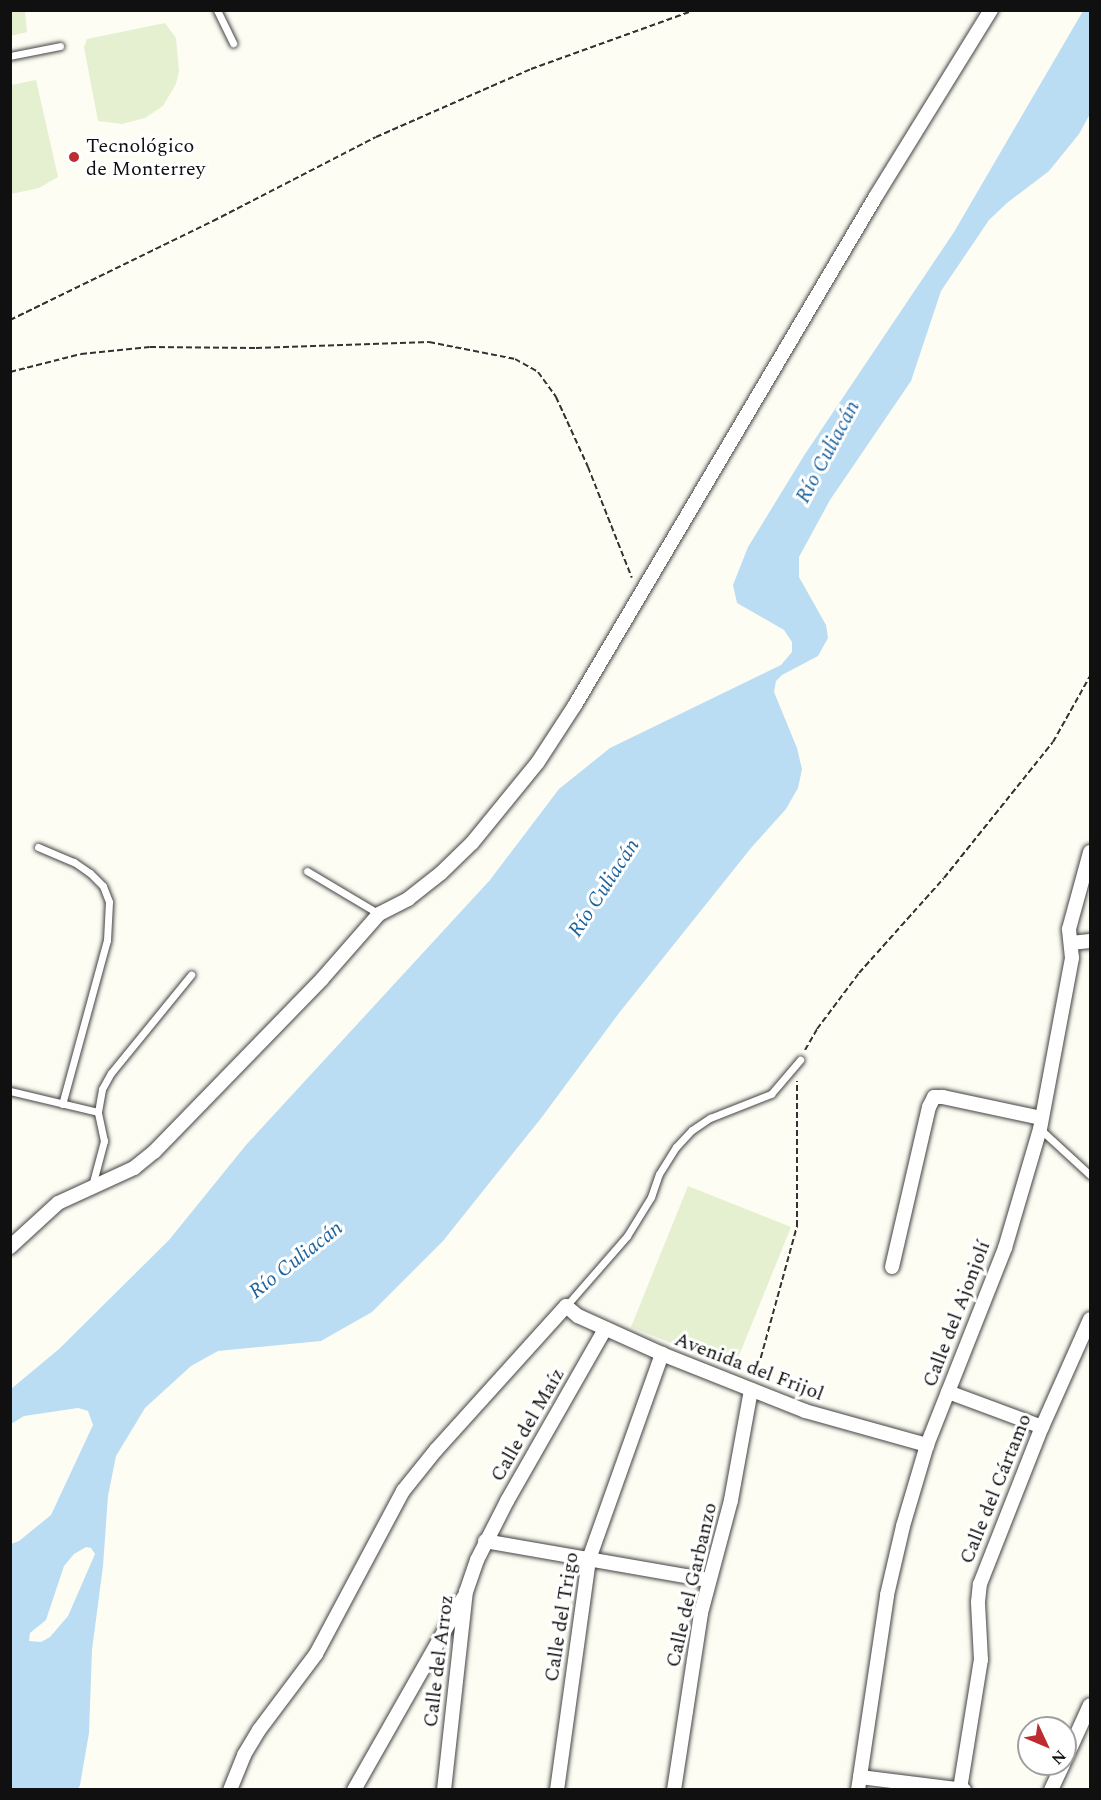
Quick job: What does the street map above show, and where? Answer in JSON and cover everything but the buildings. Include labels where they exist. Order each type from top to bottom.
[{"type":"street","points":[[10,1247],[58,1203],[134,1168],[154,1152],[322,979],[379,914],[408,899],[441,873],[472,843],[538,762],[575,705],[876,196],[991,10]]},
{"type":"street","name":"Calle del Ajonjolí","points":[[859,1783],[887,1595],[903,1526],[927,1445],[1005,1248],[1040,1123],[1072,958],[1069,929],[1090,852]]},
{"type":"street","points":[[1071,943],[1090,941]]},
{"type":"street","points":[[892,1267],[929,1107],[934,1097],[944,1097],[1040,1123]]},
{"type":"street","points":[[230,1790],[244,1755],[259,1730],[316,1654],[403,1491],[436,1449],[566,1306]]},
{"type":"street","name":"Avenida del Frijol","points":[[566,1306],[578,1316],[605,1329],[805,1411],[927,1445]]},
{"type":"street","name":"Calle del Cártamo","points":[[962,1789],[981,1660],[978,1602],[980,1584],[986,1563],[1042,1426],[1090,1319]]},
{"type":"street","name":"Calle del Maíz","points":[[485,1541],[605,1329]]},
{"type":"street","name":"Calle del Trigo","points":[[557,1790],[589,1559],[662,1354]]},
{"type":"street","name":"Calle del Garbanzo","points":[[674,1790],[693,1659],[709,1580],[731,1500],[751,1390]]},
{"type":"street","points":[[948,1392],[1042,1426]]},
{"type":"street","points":[[485,1541],[709,1580]]},
{"type":"street","name":"Calle del Arroz","points":[[444,1790],[466,1592],[485,1541]]},
{"type":"street","points":[[354,1790],[466,1592]]},
{"type":"street","points":[[1077,1734],[1090,1705]]},
{"type":"street","points":[[1051,1790],[1057,1776]]},
{"type":"street","points":[[859,1783],[962,1789]]},
{"type":"lane","points":[[217,10],[233,43]]},
{"type":"lane","points":[[10,56],[60,46]]},
{"type":"lane","points":[[38,847],[74,862],[90,873],[103,886],[109,902],[107,940],[62,1104]]},
{"type":"lane","points":[[307,871],[379,914]]},
{"type":"lane","points":[[92,1189],[104,1141],[98,1112],[102,1089],[111,1073],[191,975]]},
{"type":"lane","points":[[566,1306],[627,1236],[651,1197],[658,1174],[676,1147],[692,1130],[710,1118],[771,1094],[800,1059]]},
{"type":"lane","points":[[10,1091],[98,1112]]},
{"type":"lane","points":[[1040,1123],[1090,1175]]},
{"type":"path","points":[[10,320],[213,221],[376,136],[531,69],[695,10]]},
{"type":"path","points":[[10,372],[81,354],[150,347],[256,348],[429,342],[515,359],[538,372],[556,397],[588,467],[639,595]]},
{"type":"path","points":[[751,1390],[798,1226],[796,1094],[800,1059],[817,1029],[859,974],[944,878],[1053,742],[1090,676]]},
{"type":"green space","points":[[10,11],[25,11],[27,32],[11,36]]},
{"type":"green space","points":[[165,23],[176,38],[179,71],[176,84],[163,106],[145,118],[122,124],[98,121],[84,47],[87,39]]},
{"type":"green space","points":[[36,80],[58,177],[39,188],[11,194],[11,85]]},
{"type":"green space","points":[[688,1186],[791,1227],[734,1368],[631,1327]]},
{"type":"water","name":"Río Culiacán","points":[[1083,11],[1090,11],[1090,114],[1079,134],[1049,171],[989,220],[941,291],[911,381],[830,500],[799,557],[799,577],[826,625],[828,638],[818,656],[782,675],[776,681],[774,692],[797,748],[802,769],[798,788],[786,809],[751,848],[619,1013],[542,1117],[443,1241],[372,1312],[321,1341],[218,1351],[191,1366],[145,1408],[116,1456],[108,1496],[103,1566],[92,1650],[89,1733],[80,1785],[78,1789],[11,1789],[11,1544],[19,1541],[51,1515],[93,1425],[88,1411],[78,1408],[24,1416],[11,1424],[11,1389],[59,1349],[169,1240],[246,1145],[490,880],[559,789],[610,748],[781,665],[792,652],[792,642],[784,630],[737,603],[733,585],[748,547],[805,454],[954,232]],"holes":[[[86,1547],[91,1548],[95,1554],[68,1616],[50,1637],[41,1642],[29,1641],[30,1633],[46,1620],[64,1566],[74,1554]]]},
{"type":"place","name":"Tecnológico de Monterrey","points":[[74,157]]}]
